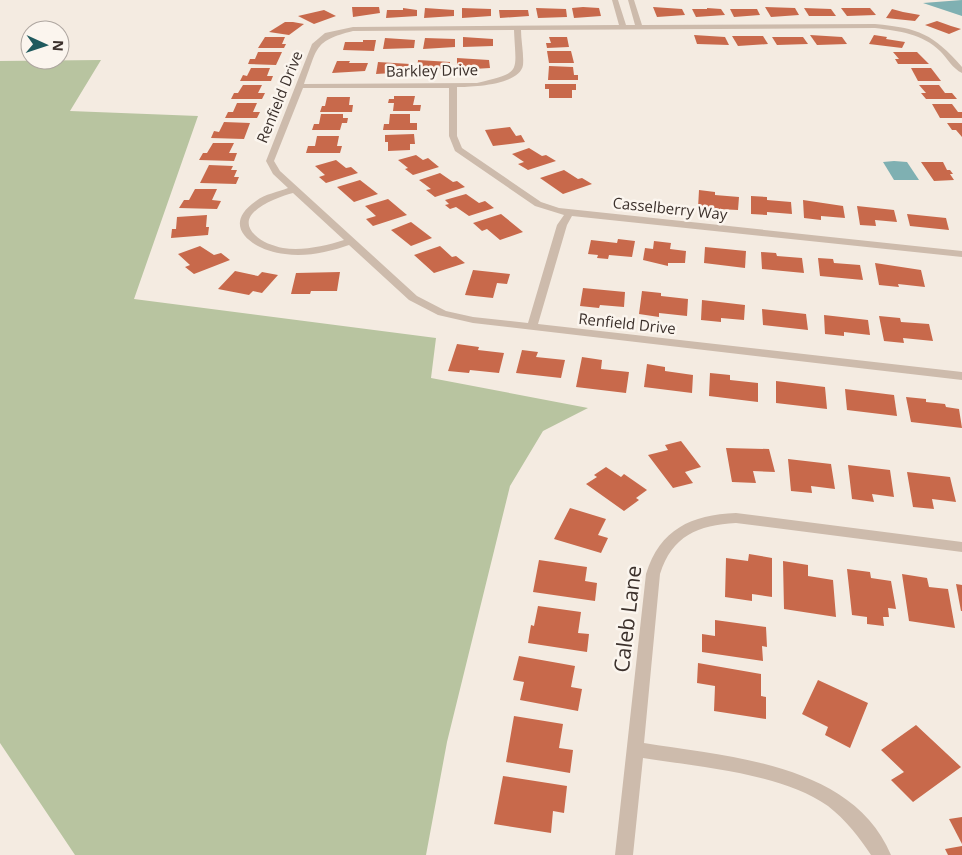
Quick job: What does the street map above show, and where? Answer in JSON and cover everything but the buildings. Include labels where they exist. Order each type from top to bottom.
[{"type":"street","points":[[615,0],[624,27]]},
{"type":"street","points":[[631,0],[639,27]]},
{"type":"street","name":"Barkley Drive","points":[[299,86],[490,83],[516,72],[520,64],[517,27]]},
{"type":"street","name":"Renfield Drive","points":[[962,71],[939,45],[910,32],[885,27],[369,28],[337,32],[317,43],[270,161],[274,169],[413,298],[431,309],[460,318],[962,376]]},
{"type":"street","name":"Casselberry Way","points":[[454,85],[454,138],[460,150],[531,200],[549,208],[569,214],[962,254]]},
{"type":"street","points":[[295,189],[267,198],[249,211],[244,220],[244,227],[251,238],[272,249],[295,252],[321,250],[351,241]]},
{"type":"street","points":[[532,327],[561,226],[569,214]]},
{"type":"street","name":"Caleb Lane","points":[[624,855],[654,568],[661,551],[679,533],[712,520],[744,518],[962,547]]},
{"type":"street","points":[[635,749],[767,771],[798,780],[817,790],[845,810],[862,826],[882,855]]},
{"type":"green space","points":[[70,60],[101,60],[70,111],[198,116],[134,299],[436,338],[431,378],[588,408],[543,431],[510,486],[447,742],[426,855],[75,855],[0,743],[0,61],[20,61],[20,70],[70,70]]},
{"type":"water","points":[[962,0],[962,16],[923,3]]},
{"type":"water","points":[[883,162],[907,162],[919,180],[894,180]]}]
